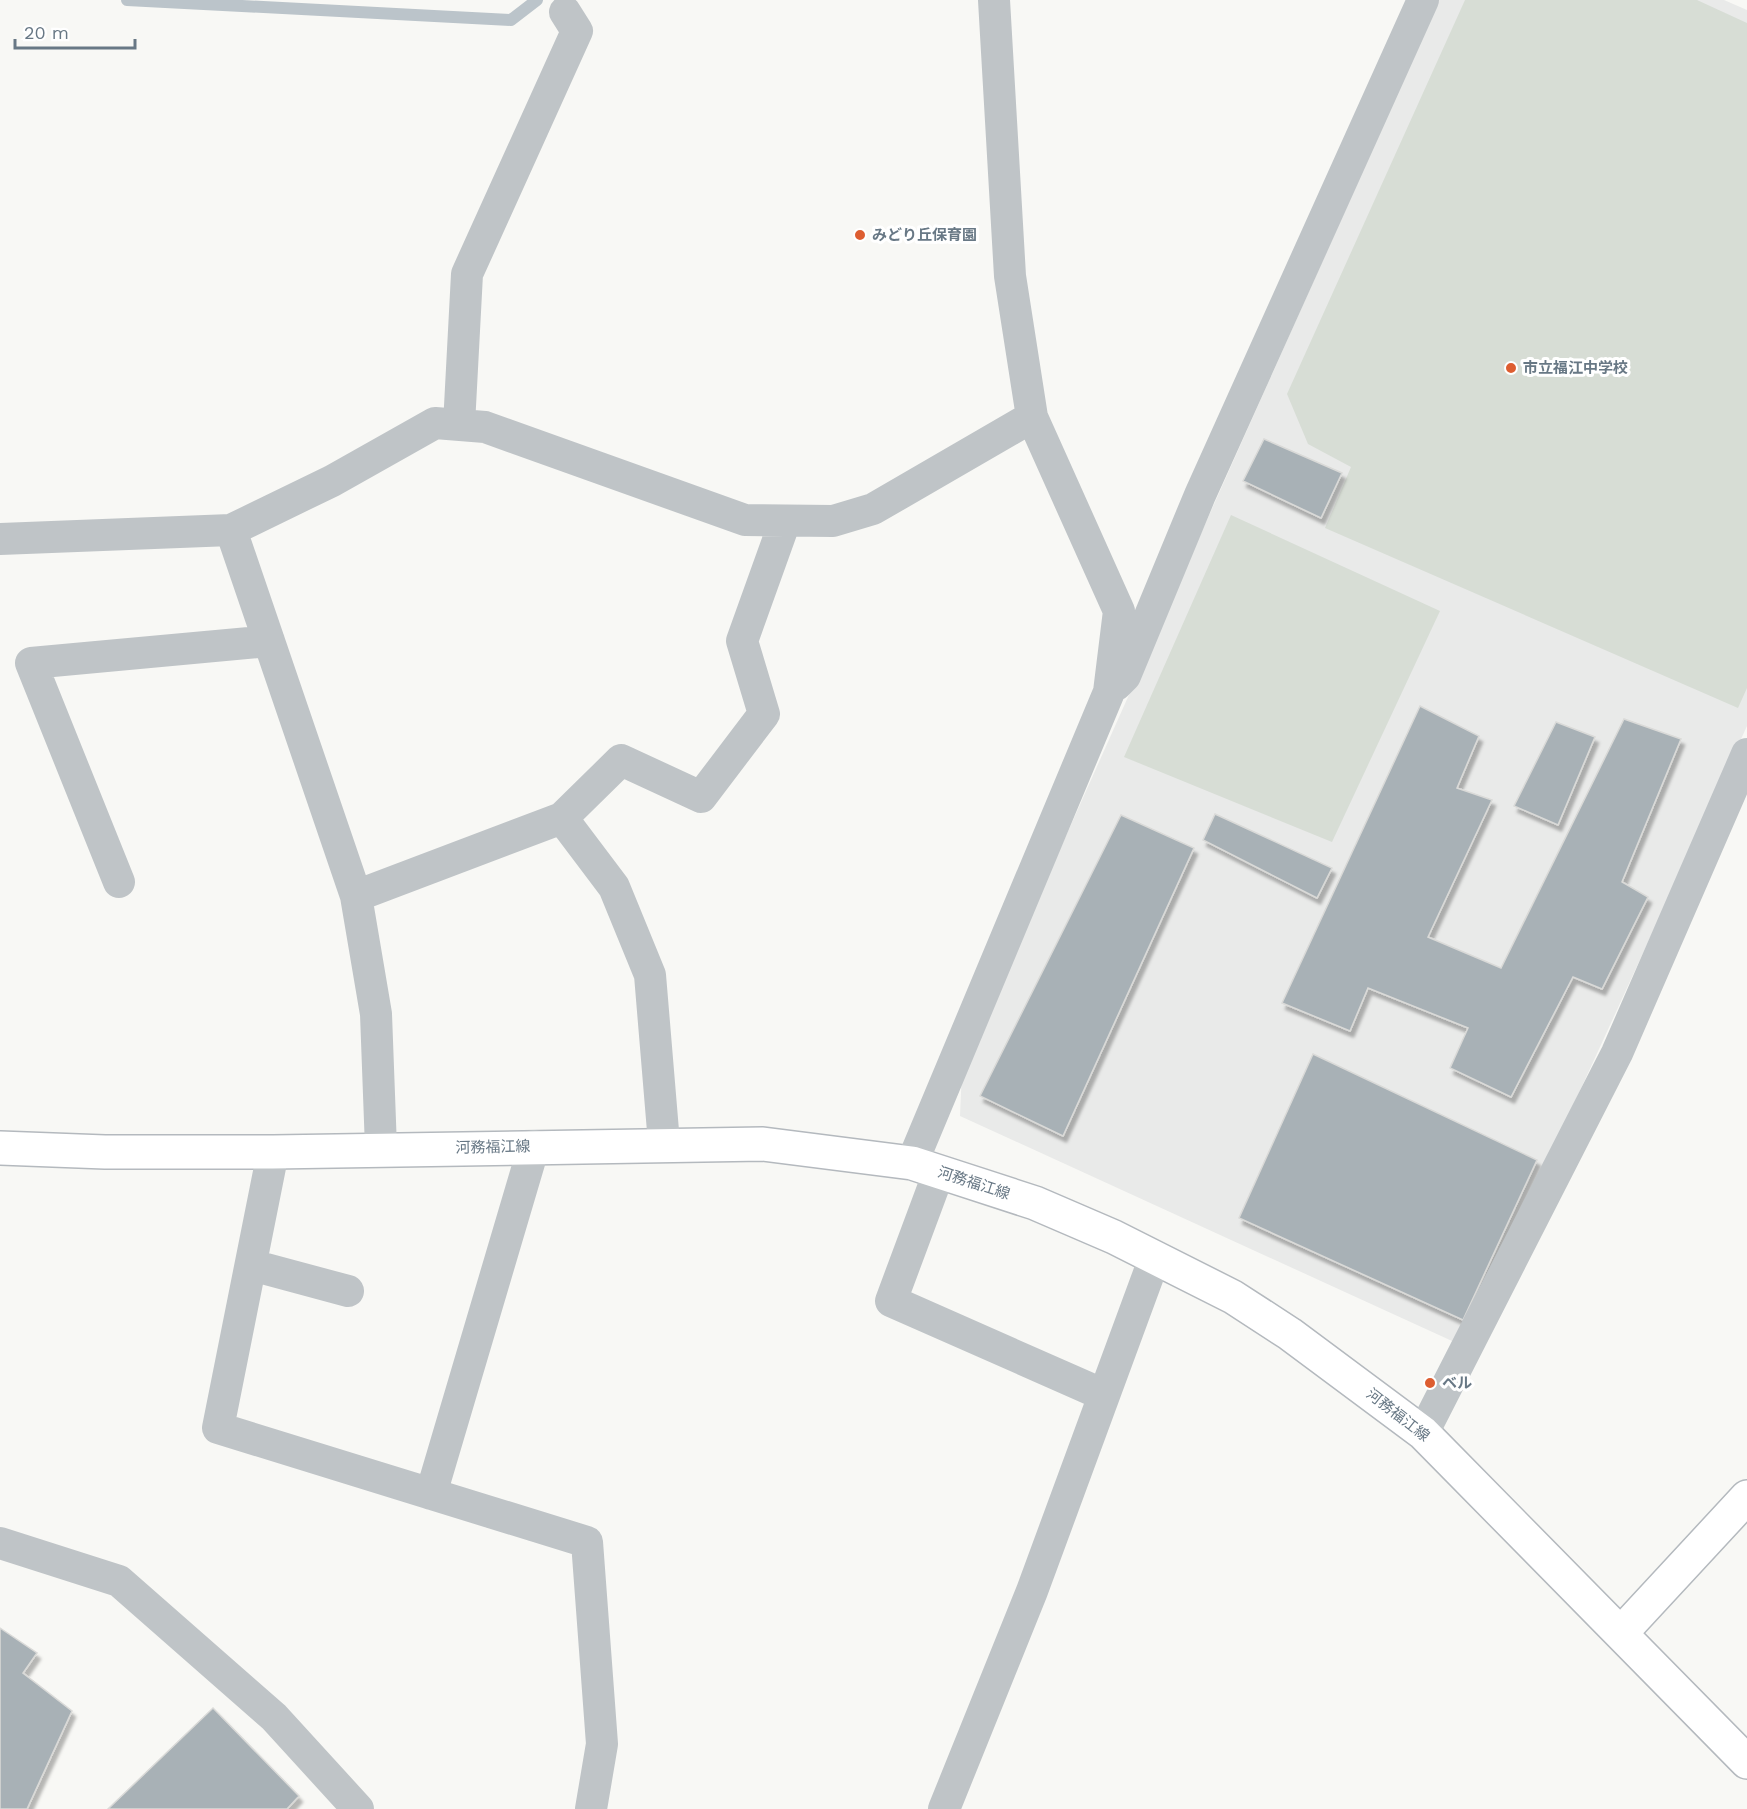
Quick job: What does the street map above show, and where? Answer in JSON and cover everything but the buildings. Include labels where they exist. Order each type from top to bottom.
[{"type":"main road","name":"河務福江線","points":[[0,1148],[105,1152],[273,1152],[664,1143],[763,1144],[925,1168],[1035,1203],[1155,1257],[1233,1297],[1290,1334],[1423,1433],[1747,1762]]},
{"type":"main road","points":[[1622,1633],[1747,1497]]},
{"type":"street","points":[[994,0],[1010,276],[1032,417],[1119,611],[1108,692],[925,1168],[891,1301],[1104,1395]]},
{"type":"street","points":[[1108,692],[1125,676],[1200,495],[1423,0]]},
{"type":"street","points":[[459,425],[467,274],[577,31],[565,12]]},
{"type":"street","points":[[0,539],[231,530],[332,481],[435,423],[485,426],[745,520],[833,521],[873,509],[1032,417]]},
{"type":"street","points":[[356,897],[562,818],[621,760],[701,797],[764,714],[742,641],[785,521]]},
{"type":"street","points":[[231,530],[356,897],[376,1014],[381,1148]]},
{"type":"street","points":[[119,882],[31,663],[269,641]]},
{"type":"street","points":[[1423,1433],[1617,1053],[1747,754]]},
{"type":"street","points":[[562,818],[614,887],[650,975],[664,1143]]},
{"type":"street","points":[[431,1494],[534,1146]]},
{"type":"street","points":[[273,1152],[218,1428],[586,1542],[602,1744],[591,1809]]},
{"type":"street","points":[[944,1809],[1032,1591],[1155,1257]]},
{"type":"street","points":[[251,1265],[348,1291]]},
{"type":"street","points":[[0,1543],[118,1581],[274,1717],[358,1809]]},
{"type":"shaded area","name":"市立福江中学校","points":[[1439,0],[1724,0],[1747,10],[1747,726],[1463,1346],[960,1116],[962,1069]]},
{"type":"shaded area","points":[[1465,0],[1697,0],[1747,23],[1747,688],[1738,708],[1325,528],[1351,467],[1308,444],[1287,394]]},
{"type":"shaded area","points":[[1231,515],[1440,611],[1332,842],[1124,757]]},
{"type":"waterway","points":[[127,0],[511,20],[537,0]]},
{"type":"place","name":"みどり丘保育園","points":[[860,235]]},
{"type":"place","name":"市立福江中学校","points":[[1511,368]]},
{"type":"place","name":"ベル","points":[[1430,1383]]}]
